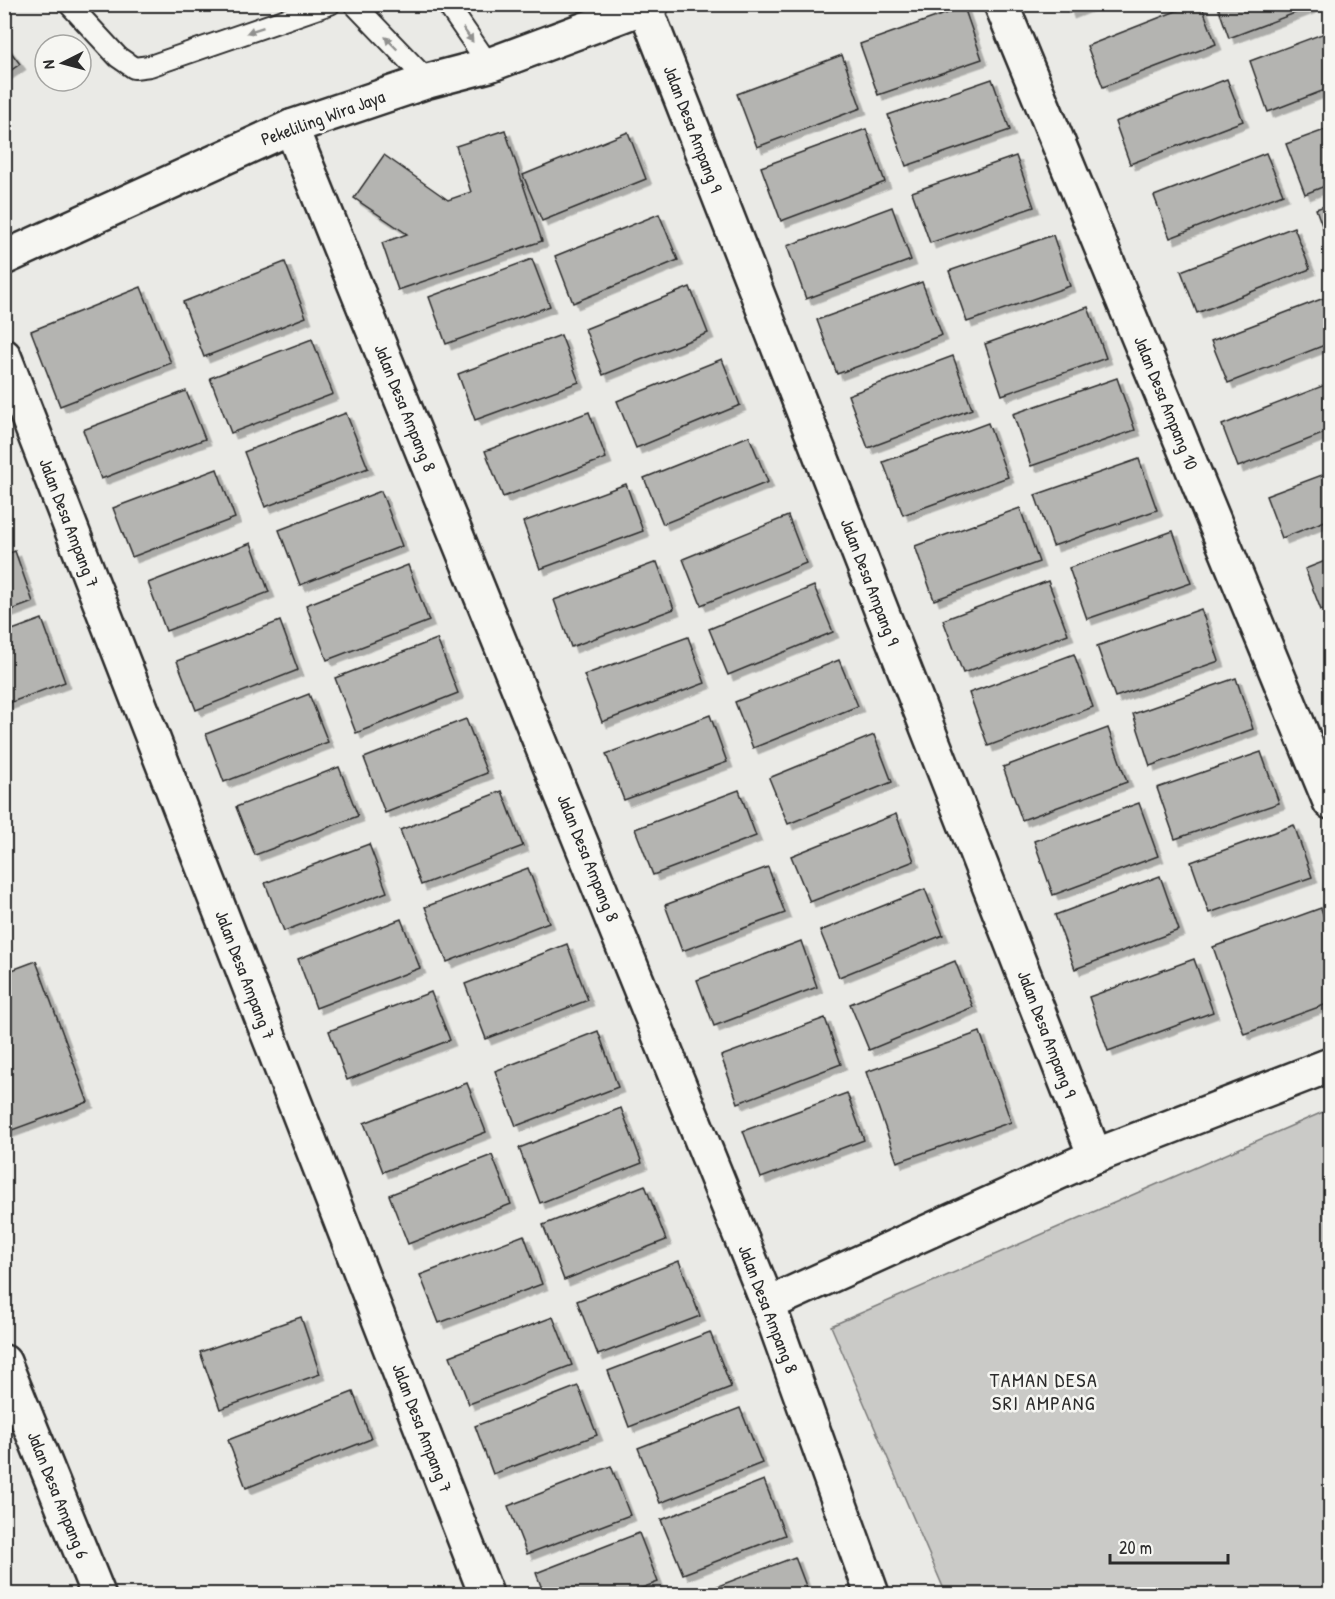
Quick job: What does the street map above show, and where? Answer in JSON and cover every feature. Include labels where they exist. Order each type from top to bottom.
[{"type":"street","name":"Jalan Desa Ampang 10","points":[[1001,4],[1330,802]]},
{"type":"street","name":"Pekeliling Wira Jaya","points":[[4,258],[291,127],[428,81],[489,65],[649,6]]},
{"type":"street","name":"Jalan Desa Ampang 9","points":[[649,6],[1095,1156]]},
{"type":"street","name":"Jalan Desa Ampang 8","points":[[291,127],[768,1304],[872,1594]]},
{"type":"street","name":"Jalan Desa Ampang 7","points":[[4,357],[486,1594]]},
{"type":"street","points":[[768,1304],[1095,1156],[1330,1065]]},
{"type":"street","name":"Jalan Desa Ampang 6","points":[[4,1362],[98,1594]]},
{"type":"lane","points":[[69,4],[118,57],[134,68],[150,66],[330,4]]},
{"type":"lane","points":[[354,4],[428,81]]},
{"type":"lane","points":[[447,4],[489,65]]},
{"type":"shaded area","points":[[1330,1109],[1330,1594],[946,1594],[831,1326]]},
{"type":"building","points":[[1066,4],[1092,4],[1069,13]]},
{"type":"building","points":[[1194,4],[1201,4],[1216,44],[1103,87],[1087,46]]},
{"type":"building","points":[[1217,4],[1319,4],[1229,38]]},
{"type":"building","points":[[964,7],[982,59],[878,95],[860,44]]},
{"type":"building","points":[[1330,31],[1330,88],[1268,112],[1250,61]]},
{"type":"building","points":[[4,43],[20,64],[4,75]]},
{"type":"building","points":[[842,55],[861,108],[757,147],[737,94]]},
{"type":"building","points":[[992,79],[1010,130],[906,166],[888,115]]},
{"type":"building","points":[[1227,79],[1243,121],[1130,164],[1115,122]]},
{"type":"building","points":[[1330,128],[1330,184],[1305,194],[1286,144]]},
{"type":"building","points":[[866,129],[885,182],[781,221],[761,167]]},
{"type":"building","points":[[505,130],[542,241],[398,290],[382,243],[407,234],[354,198],[384,155],[448,200],[471,192],[456,146]]},
{"type":"building","points":[[628,132],[646,179],[542,221],[523,175]]},
{"type":"building","points":[[1266,153],[1283,194],[1170,238],[1154,196]]},
{"type":"building","points":[[1016,156],[1034,207],[930,243],[912,192]]},
{"type":"building","points":[[1330,204],[1330,248],[1316,209]]},
{"type":"building","points":[[892,207],[911,260],[806,299],[787,246]]},
{"type":"building","points":[[659,214],[678,260],[573,303],[555,256]]},
{"type":"building","points":[[1294,227],[1310,269],[1197,313],[1181,271]]},
{"type":"building","points":[[1053,235],[1070,286],[967,322],[949,271]]},
{"type":"building","points":[[532,259],[550,306],[446,344],[429,297]]},
{"type":"building","points":[[285,262],[306,317],[204,357],[183,302]]},
{"type":"building","points":[[922,282],[942,335],[837,374],[817,320]]},
{"type":"building","points":[[141,287],[171,363],[60,406],[31,331]]},
{"type":"building","points":[[690,287],[708,333],[603,375],[585,329]]},
{"type":"building","points":[[1324,298],[1330,315],[1330,343],[1228,383],[1211,341]]},
{"type":"building","points":[[1088,307],[1106,358],[1002,395],[985,344]]},
{"type":"building","points":[[561,335],[579,382],[475,420],[458,374]]},
{"type":"building","points":[[312,339],[333,394],[231,433],[210,378]]},
{"type":"building","points":[[953,356],[972,409],[868,448],[848,395]]},
{"type":"building","points":[[722,359],[740,405],[636,448],[617,401]]},
{"type":"building","points":[[1117,378],[1135,430],[1031,466],[1013,414]]},
{"type":"building","points":[[1330,383],[1330,431],[1238,467],[1222,425]]},
{"type":"building","points":[[186,391],[205,439],[101,479],[83,430]]},
{"type":"building","points":[[589,412],[606,458],[503,497],[485,451]]},
{"type":"building","points":[[346,413],[368,468],[265,507],[244,452]]},
{"type":"building","points":[[988,423],[1008,477],[903,515],[883,462]]},
{"type":"building","points":[[749,436],[768,482],[663,524],[644,478]]},
{"type":"building","points":[[1139,459],[1157,510],[1053,546],[1035,495]]},
{"type":"building","points":[[217,469],[235,518],[132,557],[113,508]]},
{"type":"building","points":[[1330,472],[1330,519],[1282,538],[1266,496]]},
{"type":"building","points":[[626,484],[643,531],[540,569],[523,522]]},
{"type":"building","points":[[381,491],[402,546],[300,585],[279,530]]},
{"type":"building","points":[[1020,508],[1039,562],[934,600],[915,546]]},
{"type":"building","points":[[788,516],[806,563],[701,605],[683,559]]},
{"type":"building","points":[[1173,531],[1191,583],[1087,619],[1069,568]]},
{"type":"building","points":[[251,543],[269,592],[166,631],[148,583]]},
{"type":"building","points":[[15,551],[33,602],[4,613],[4,555]]},
{"type":"building","points":[[1330,559],[1330,607],[1321,610],[1305,569]]},
{"type":"building","points":[[657,562],[674,609],[571,647],[554,600]]},
{"type":"building","points":[[408,565],[429,621],[327,660],[306,605]]},
{"type":"building","points":[[1048,581],[1068,634],[963,673],[943,620]]},
{"type":"building","points":[[814,586],[833,632],[728,675],[709,629]]},
{"type":"building","points":[[1201,609],[1219,661],[1115,697],[1097,646]]},
{"type":"building","points":[[42,619],[65,682],[4,705],[4,633]]},
{"type":"building","points":[[280,621],[298,670],[196,710],[177,661]]},
{"type":"building","points":[[688,637],[705,683],[602,722],[584,675]]},
{"type":"building","points":[[437,639],[458,693],[356,733],[335,678]]},
{"type":"building","points":[[1074,654],[1093,707],[988,746],[969,693]]},
{"type":"building","points":[[839,660],[858,706],[753,748],[735,702]]},
{"type":"building","points":[[1236,678],[1253,729],[1150,766],[1133,714]]},
{"type":"building","points":[[309,694],[328,742],[224,782],[206,734]]},
{"type":"building","points":[[710,715],[727,762],[624,800],[606,754]]},
{"type":"building","points":[[466,719],[487,773],[385,813],[364,758]]},
{"type":"building","points":[[1108,728],[1127,782],[1022,820],[1003,767]]},
{"type":"building","points":[[874,735],[892,782],[788,824],[769,778]]},
{"type":"building","points":[[1261,752],[1279,803],[1175,839],[1157,788]]},
{"type":"building","points":[[339,767],[358,816],[255,855],[236,807]]},
{"type":"building","points":[[739,790],[756,836],[653,875],[635,829]]},
{"type":"building","points":[[502,791],[523,846],[421,885],[400,830]]},
{"type":"building","points":[[1139,803],[1158,856],[1053,895],[1034,841]]},
{"type":"building","points":[[896,814],[914,861],[810,902],[791,856]]},
{"type":"building","points":[[1294,825],[1312,877],[1209,913],[1191,862]]},
{"type":"building","points":[[369,844],[387,892],[284,931],[265,883]]},
{"type":"building","points":[[768,867],[785,913],[682,951],[665,905]]},
{"type":"building","points":[[528,868],[549,922],[447,962],[425,907]]},
{"type":"building","points":[[1160,876],[1179,930],[1075,969],[1055,915]]},
{"type":"building","points":[[925,889],[943,935],[839,977],[820,931]]},
{"type":"building","points":[[1321,908],[1330,935],[1330,1003],[1244,1034],[1213,947]]},
{"type":"building","points":[[401,919],[420,968],[316,1008],[298,959]]},
{"type":"building","points":[[801,941],[817,987],[714,1026],[697,980]]},
{"type":"building","points":[[567,944],[588,1000],[486,1039],[465,984]]},
{"type":"building","points":[[1194,959],[1213,1012],[1108,1051],[1089,997]]},
{"type":"building","points":[[36,961],[88,1102],[4,1133],[4,973]]},
{"type":"building","points":[[955,961],[973,1007],[869,1050],[850,1004]]},
{"type":"building","points":[[431,992],[450,1040],[347,1080],[329,1031]]},
{"type":"building","points":[[825,1018],[841,1064],[738,1103],[721,1056]]},
{"type":"building","points":[[598,1031],[618,1087],[516,1126],[495,1071]]},
{"type":"building","points":[[980,1032],[1011,1122],[897,1162],[866,1072]]},
{"type":"building","points":[[467,1083],[486,1132],[383,1172],[364,1123]]},
{"type":"building","points":[[847,1093],[864,1140],[761,1178],[743,1131]]},
{"type":"building","points":[[621,1108],[642,1163],[540,1203],[519,1148]]},
{"type":"building","points":[[492,1155],[511,1204],[408,1244],[389,1195]]},
{"type":"building","points":[[645,1185],[666,1240],[564,1280],[543,1225]]},
{"type":"building","points":[[524,1235],[542,1284],[439,1323],[420,1275]]},
{"type":"building","points":[[679,1261],[700,1316],[598,1355],[577,1301]]},
{"type":"building","points":[[301,1317],[320,1374],[220,1409],[200,1352]]},
{"type":"building","points":[[553,1317],[572,1365],[469,1404],[450,1356]]},
{"type":"building","points":[[710,1332],[731,1387],[629,1427],[608,1371]]},
{"type":"building","points":[[578,1386],[597,1435],[493,1474],[475,1426]]},
{"type":"building","points":[[353,1392],[371,1439],[246,1488],[228,1440]]},
{"type":"building","points":[[740,1408],[762,1463],[660,1503],[638,1448]]},
{"type":"building","points":[[611,1466],[630,1515],[527,1554],[508,1506]]},
{"type":"building","points":[[764,1480],[785,1535],[683,1574],[661,1520]]},
{"type":"building","points":[[639,1533],[658,1582],[626,1594],[544,1594],[536,1573]]},
{"type":"building","points":[[795,1557],[809,1594],[697,1594]]},
{"type":"district","name":"TAMAN DESA SRI AMPANG","points":[[1044,1392]]}]
